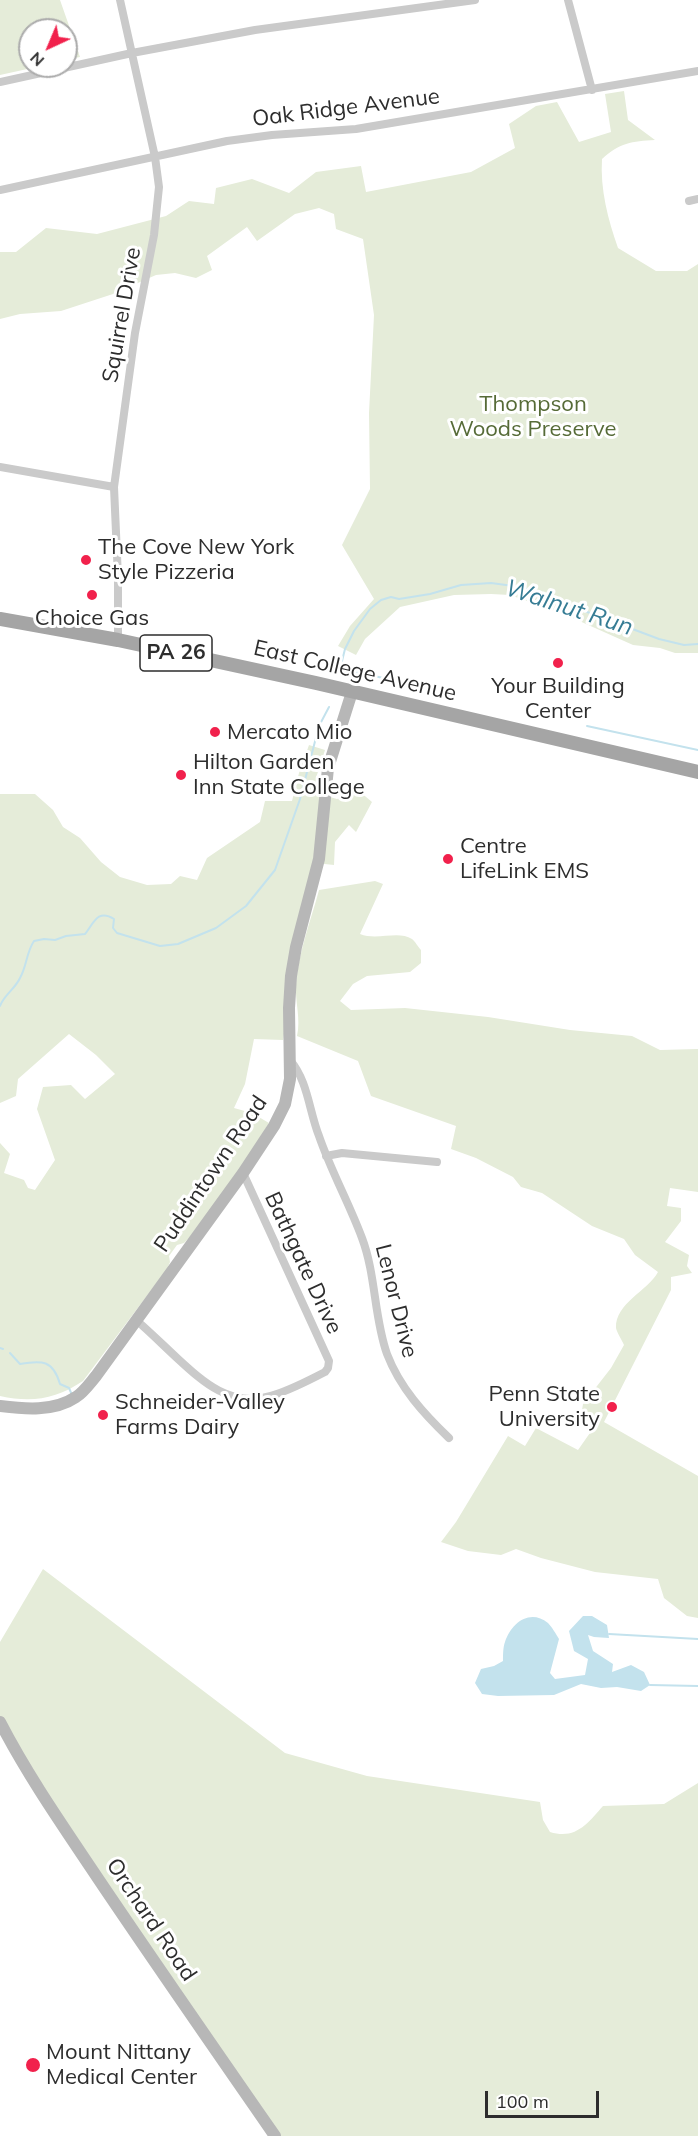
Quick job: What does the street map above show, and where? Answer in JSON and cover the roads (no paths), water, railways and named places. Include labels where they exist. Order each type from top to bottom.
[{"type":"main road","name":"East College Avenue","points":[[0,619],[118,640],[698,772]]},
{"type":"street","name":"Squirrel Drive","points":[[118,640],[114,487],[135,333],[159,201],[155,157],[120,0]]},
{"type":"street","points":[[0,82],[132,53],[255,30],[475,0]]},
{"type":"street","points":[[568,0],[592,90]]},
{"type":"street","name":"Oak Ridge Avenue","points":[[0,190],[227,141],[272,135],[356,129],[698,71]]},
{"type":"street","points":[[0,467],[114,487]]},
{"type":"street","name":"Puddintown Road","points":[[0,1406],[45,1408],[66,1402],[76,1397],[96,1376],[243,1173],[285,1104],[289,1086],[289,1008],[293,966],[319,859],[328,768],[352,692]]},
{"type":"street","name":"Lenor Drive","points":[[290,1059],[303,1080],[308,1103],[326,1156],[362,1238],[372,1271],[386,1353],[403,1386],[422,1412],[449,1438]]},
{"type":"street","points":[[326,1156],[342,1153],[437,1162]]},
{"type":"street","name":"Bathgate Drive","points":[[136,1320],[204,1383],[234,1398],[268,1397],[325,1372],[328,1368],[329,1361],[243,1173]]},
{"type":"street","name":"Orchard Road","points":[[0,1722],[15,1751],[49,1804],[167,1981],[275,2136]]},
{"type":"water","points":[[583,1616],[592,1616],[607,1625],[609,1638],[588,1635],[593,1651],[613,1664],[612,1672],[631,1665],[644,1672],[650,1685],[641,1691],[581,1684],[554,1695],[482,1694],[475,1683],[481,1669],[503,1661],[504,1646],[508,1635],[516,1624],[528,1617],[535,1617],[548,1623],[559,1639],[550,1673],[555,1679],[585,1675],[588,1659],[574,1651],[569,1631]]},
{"type":"waterway","name":"Walnut Run","points":[[339,673],[345,649],[354,631],[370,609],[381,600],[430,594],[461,585],[491,583],[521,587],[659,639],[684,645],[698,644]]},
{"type":"waterway","points":[[341,669],[388,679]]},
{"type":"waterway","points":[[0,1006],[20,978],[34,941],[55,940],[85,934],[96,919],[103,915],[114,919],[113,928],[117,933],[160,946],[178,944],[216,928],[246,906],[275,870],[300,799],[319,726],[329,707]]},
{"type":"waterway","points":[[587,726],[698,750]]},
{"type":"waterway","points":[[10,1353],[20,1364],[40,1362],[50,1366],[60,1384],[69,1388],[72,1395]]},
{"type":"waterway","points":[[609,1634],[698,1639]]},
{"type":"waterway","points":[[650,1685],[698,1686]]},
{"type":"place","name":"The Cove New York Style Pizzeria","points":[[86,560]]},
{"type":"place","name":"Choice Gas","points":[[92,595]]},
{"type":"place","name":"Your Building Center","points":[[558,663]]},
{"type":"place","name":"Mercato Mio","points":[[215,732]]},
{"type":"place","name":"Hilton Garden Inn State College","points":[[181,775]]},
{"type":"place","name":"Centre LifeLink EMS","points":[[448,859]]},
{"type":"place","name":"Penn State University","points":[[612,1407]]},
{"type":"place","name":"Schneider-Valley Farms Dairy","points":[[103,1415]]},
{"type":"place","name":"Mount Nittany Medical Center","points":[[33,2065]]},
{"type":"park label","name":"Thompson Woods Preserve","points":[[533,416]]}]
